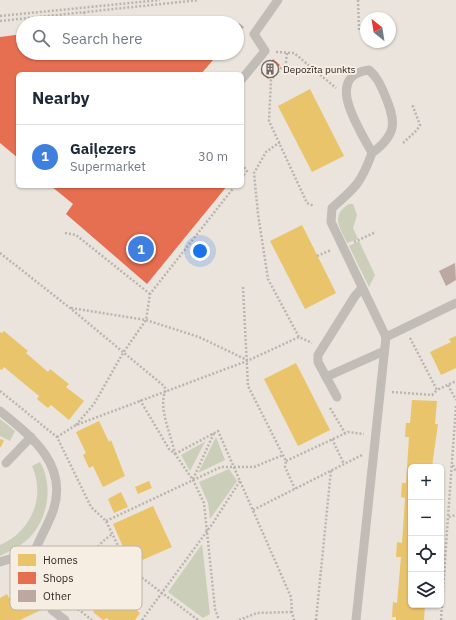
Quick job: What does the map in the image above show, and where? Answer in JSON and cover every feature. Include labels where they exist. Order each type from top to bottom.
[{"type":"lane","points":[[244,77],[265,51],[254,34],[278,0]]},
{"type":"lane","points":[[356,620],[386,337],[362,288],[338,248],[331,222],[332,208],[355,188],[363,175],[372,153],[382,146],[390,134],[394,120],[392,111],[376,76],[369,70],[361,71],[352,76],[346,86],[346,101],[372,153]]},
{"type":"lane","points":[[337,397],[318,362],[318,355],[355,296],[362,288]]},
{"type":"lane","points":[[386,337],[456,303]]},
{"type":"lane","points":[[326,377],[384,351]]},
{"type":"lane","points":[[0,411],[31,436],[44,451],[50,463],[56,487],[54,510],[36,546]]},
{"type":"lane","points":[[6,463],[31,436]]},
{"type":"lane","points":[[0,562],[10,559]]},
{"type":"lane","points":[[52,610],[65,620]]},
{"type":"path","points":[[0,16],[160,0]]},
{"type":"path","points":[[47,16],[198,0]]},
{"type":"path","points":[[358,0],[359,31]]},
{"type":"path","points":[[84,12],[84,16]]},
{"type":"path","points":[[0,21],[16,19]]},
{"type":"path","points":[[265,51],[294,54],[336,88]]},
{"type":"path","points":[[287,53],[286,62],[271,80],[269,121],[307,203],[314,206]]},
{"type":"path","points":[[403,143],[417,130],[420,125],[412,104]]},
{"type":"path","points":[[58,437],[76,425],[166,390],[247,361],[299,337],[268,279],[257,207],[254,173],[266,152],[280,142]]},
{"type":"path","points":[[244,167],[247,171],[244,175]]},
{"type":"path","points":[[76,425],[94,404],[123,353],[146,320],[150,294],[233,188]]},
{"type":"path","points":[[317,256],[376,232]]},
{"type":"path","points":[[65,233],[76,235],[150,294]]},
{"type":"path","points":[[0,253],[70,308],[164,386],[166,390]]},
{"type":"path","points":[[243,287],[248,386],[286,461],[285,467],[295,489]]},
{"type":"path","points":[[70,308],[146,320],[199,337],[247,361]]},
{"type":"path","points":[[405,328],[437,390]]},
{"type":"path","points":[[380,391],[432,395],[437,390],[456,381]]},
{"type":"path","points":[[448,385],[456,400]]},
{"type":"path","points":[[166,390],[163,395],[166,421],[175,454]]},
{"type":"path","points":[[0,391],[58,437],[91,507],[106,521],[118,546]]},
{"type":"path","points":[[140,400],[169,449],[175,454],[193,480],[204,503],[215,609],[219,620]]},
{"type":"path","points":[[329,405],[345,433]]},
{"type":"path","points":[[441,620],[456,406]]},
{"type":"path","points":[[175,454],[218,431],[291,597],[294,620]]},
{"type":"path","points":[[286,461],[348,432],[376,436]]},
{"type":"path","points":[[193,480],[214,433]]},
{"type":"path","points":[[332,439],[344,464]]},
{"type":"path","points":[[253,510],[374,448]]},
{"type":"path","points":[[106,521],[221,468],[254,467],[283,455]]},
{"type":"path","points":[[452,462],[456,472]]},
{"type":"path","points":[[316,620],[331,470]]},
{"type":"path","points":[[142,620],[240,481]]},
{"type":"path","points":[[448,516],[456,515]]},
{"type":"path","points":[[99,546],[112,534]]},
{"type":"path","points":[[142,578],[198,620]]},
{"type":"path","points":[[79,610],[92,620]]},
{"type":"path","points":[[238,620],[257,613],[292,612]]},
{"type":"green space","points":[[349,204],[353,204],[357,215],[353,228],[358,239],[347,243],[338,222],[338,217],[343,208]]},
{"type":"green space","points":[[359,241],[375,275],[369,287],[349,246]]},
{"type":"green space","points":[[0,419],[15,431],[10,441],[0,436]]},
{"type":"green space","points":[[216,437],[225,460],[198,473]]},
{"type":"green space","points":[[205,441],[190,471],[181,455]]},
{"type":"green space","points":[[40,462],[47,482],[47,503],[44,513],[40,523],[27,540],[18,546],[10,546],[10,551],[0,556],[0,545],[20,532],[33,512],[37,490],[36,478],[32,466]]},
{"type":"green space","points":[[229,469],[237,481],[210,519],[208,503],[199,482]]},
{"type":"green space","points":[[202,544],[210,614],[203,618],[168,592]]},
{"type":"building: Homes","points":[[310,89],[344,156],[312,172],[278,106]]},
{"type":"building: Homes","points":[[302,225],[336,293],[305,309],[270,241]]},
{"type":"building: Homes","points":[[4,331],[28,351],[26,353],[48,372],[50,369],[69,384],[66,387],[84,401],[69,420],[51,405],[48,408],[43,404],[37,399],[39,396],[4,367],[2,370],[0,369],[0,332],[2,333]]},
{"type":"building: Homes","points":[[456,336],[456,368],[441,375],[430,352],[451,342],[449,339]]},
{"type":"building: Homes","points":[[296,363],[330,430],[298,446],[264,379]]},
{"type":"building: Homes","points":[[412,400],[437,401],[435,424],[438,424],[432,464],[408,464],[408,608],[425,608],[424,620],[396,620],[396,617],[392,617],[393,602],[397,603],[401,557],[396,557],[397,542],[402,543],[405,498],[401,497],[402,483],[406,483],[409,437],[405,437],[406,423],[410,423]]},
{"type":"building: Homes","points":[[99,421],[109,442],[111,440],[125,476],[103,487],[93,466],[89,468],[83,455],[86,453],[76,432]]},
{"type":"building: Homes","points":[[0,439],[4,440],[1,447],[0,447]]},
{"type":"building: Homes","points":[[149,481],[152,488],[138,494],[135,487]]},
{"type":"building: Homes","points":[[121,492],[128,507],[114,513],[108,499]]},
{"type":"building: Homes","points":[[153,506],[172,547],[142,560],[142,546],[123,546],[113,524]]},
{"type":"building: Homes","points":[[7,594],[9,598],[10,610],[41,610],[20,620],[0,620],[0,598]]},
{"type":"building: Homes","points":[[94,610],[136,610],[140,613],[135,620],[109,620],[107,618],[103,620],[93,612]]},
{"type":"building: Shops","points":[[16,35],[16,60],[213,60],[203,72],[16,72],[16,156],[0,143],[0,37]]},
{"type":"building: Shops","name":"Depozīta punkts","points":[[273,59],[280,65],[268,79],[261,73]]},
{"type":"building: Shops","points":[[53,188],[225,188],[147,284],[66,214],[73,204]]},
{"type":"building: Other","points":[[455,263],[456,280],[446,286],[439,271]]},
{"type":"place","name":"Depozīta punkts","points":[[270,69]]},
{"type":"place","name":"Gaiļezers","points":[[141,249]]}]
